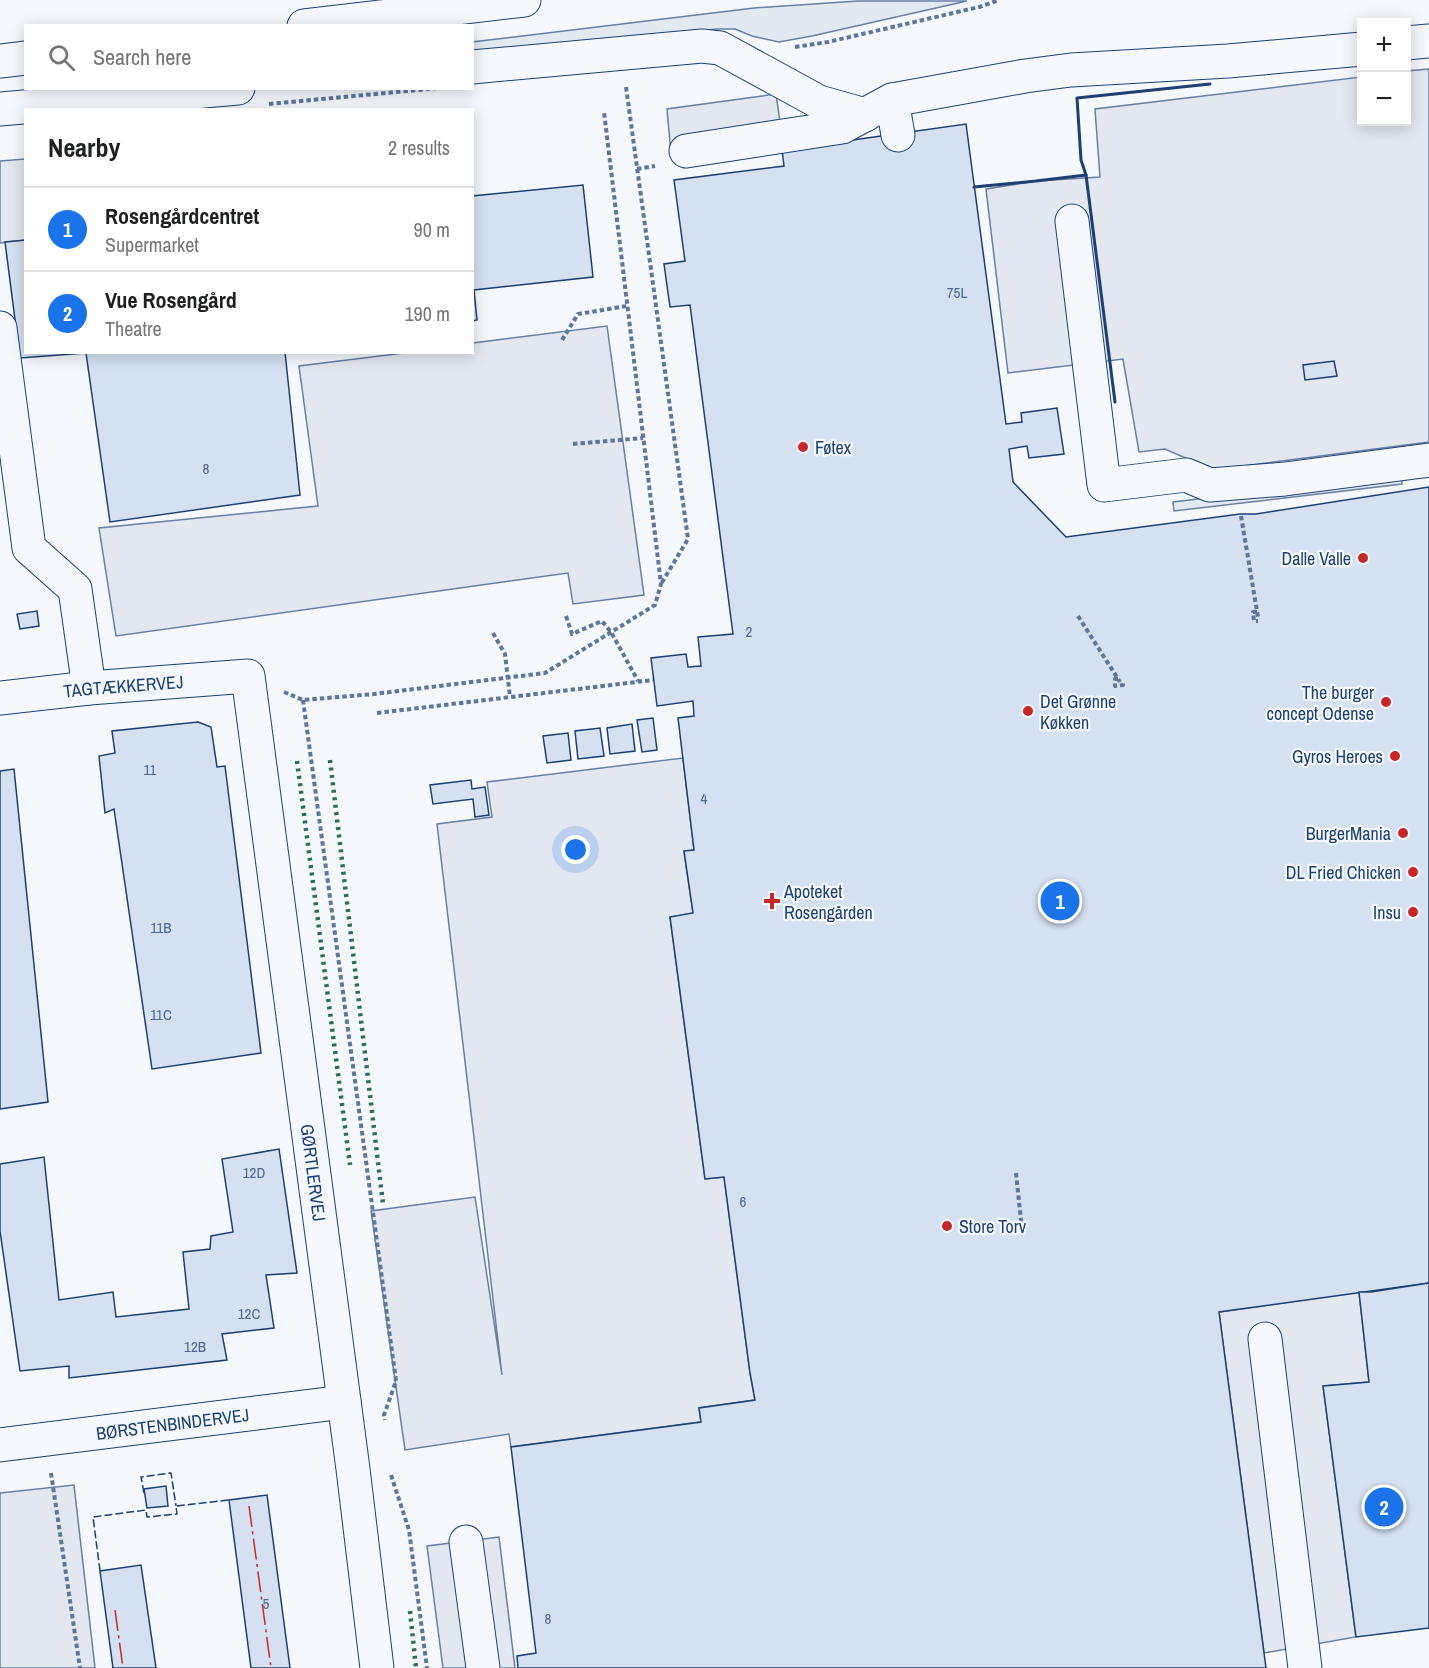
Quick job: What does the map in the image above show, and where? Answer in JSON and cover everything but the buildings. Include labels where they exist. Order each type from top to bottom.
[{"type":"street","points":[[321,24],[524,0]]},
{"type":"street","points":[[1411,43],[1429,41]]},
{"type":"street","points":[[474,68],[702,46],[720,48],[819,102],[878,107],[1024,76],[1071,70],[1228,61],[1357,49]]},
{"type":"street","points":[[0,61],[24,58]]},
{"type":"street","points":[[38,108],[250,97]]},
{"type":"street","points":[[878,107],[898,135]]},
{"type":"street","points":[[686,151],[842,127],[878,107]]},
{"type":"street","points":[[0,110],[24,109]]},
{"type":"street","points":[[1072,221],[1104,485],[1186,475],[1210,485],[1429,460]]},
{"type":"street","points":[[0,328],[29,548],[75,590],[88,688]]},
{"type":"street","name":"TAGTÆKKERVEJ","points":[[0,698],[88,688],[248,676]]},
{"type":"street","name":"GØRTLERVEJ","points":[[248,676],[377,1668]]},
{"type":"street","points":[[1265,1339],[1305,1668]]},
{"type":"street","name":"BØRSTENBINDERVEJ","points":[[0,1445],[344,1402]]},
{"type":"street","points":[[466,1542],[483,1668]]},
{"type":"path","points":[[248,676],[303,700],[374,694],[545,673],[655,604],[661,585],[687,539],[626,82]]},
{"type":"path","points":[[250,97],[397,90]]},
{"type":"path","points":[[604,112],[661,585]]},
{"type":"path","points":[[562,340],[578,314],[627,306]]},
{"type":"path","points":[[573,444],[643,438]]},
{"type":"path","points":[[1235,483],[1258,616]]},
{"type":"path","points":[[1078,615],[1120,681]]},
{"type":"path","points":[[566,616],[572,634],[602,621],[611,632],[638,681]]},
{"type":"path","points":[[493,633],[505,654],[510,697]]},
{"type":"path","points":[[377,713],[653,680]]},
{"type":"path","points":[[303,700],[396,1381],[384,1416],[385,1427]]},
{"type":"path","points":[[1016,1173],[1022,1230]]},
{"type":"path","points":[[46,1439],[80,1668]]},
{"type":"path","points":[[391,1473],[409,1530],[427,1668]]},
{"type":"shaded area","points":[[858,1],[967,1],[779,42],[752,36],[735,29],[717,29],[474,57],[474,42],[754,8]]},
{"type":"shaded area","points":[[1429,69],[1429,442],[1213,470],[1165,449],[1139,452],[1123,359],[1008,373],[986,189],[1036,181],[1100,177],[1095,109],[1357,77],[1357,126],[1411,126],[1411,71]]},
{"type":"shaded area","points":[[776,94],[782,136],[671,154],[667,109]]},
{"type":"shaded area","points":[[24,159],[24,240],[0,243],[0,161]]},
{"type":"shaded area","points":[[607,326],[644,595],[573,604],[568,573],[116,636],[99,528],[318,506],[299,366],[396,354],[474,354],[474,343]]},
{"type":"shaded area","points":[[1401,475],[1402,484],[1174,511],[1173,502]]},
{"type":"shaded area","points":[[683,758],[694,850],[684,852],[693,913],[670,917],[705,1179],[724,1177],[755,1400],[699,1408],[701,1422],[511,1447],[509,1434],[405,1450],[371,1211],[475,1197],[502,1375],[437,824],[492,817],[487,782]]},
{"type":"shaded area","points":[[1359,1292],[1369,1382],[1323,1386],[1356,1637],[1264,1653],[1219,1312]]},
{"type":"shaded area","points":[[74,1485],[95,1668],[0,1668],[0,1493]]},
{"type":"shaded area","points":[[499,1537],[515,1668],[443,1668],[427,1546]]},
{"type":"hedge","points":[[330,760],[383,1204]]},
{"type":"hedge","points":[[297,761],[350,1165]]},
{"type":"hedge","points":[[410,1611],[416,1668]]},
{"type":"fence","points":[[144,1493],[141,1477],[171,1473],[176,1506]]},
{"type":"fence","points":[[100,1571],[93,1517],[146,1510],[147,1517],[177,1514],[176,1506],[229,1500]]},
{"type":"wall","points":[[974,187],[1086,175],[1081,160],[1077,98],[1210,84]]},
{"type":"wall","points":[[1086,175],[1115,402]]},
{"type":"power","points":[[249,1506],[271,1668]]},
{"type":"power","points":[[115,1610],[123,1668]]},
{"type":"place","name":"Føtex","points":[[803,447]]},
{"type":"place","name":"Dalle Valle","points":[[1363,558]]},
{"type":"place","name":"The burger concept Odense","points":[[1386,702]]},
{"type":"place","name":"Det Grønne Køkken","points":[[1028,711]]},
{"type":"place","name":"Gyros Heroes","points":[[1395,756]]},
{"type":"place","name":"BurgerMania","points":[[1403,833]]},
{"type":"place","name":"DL Fried Chicken","points":[[1413,872]]},
{"type":"place","name":"Apoteket Rosengården","points":[[772,901]]},
{"type":"place","name":"Rosengårdcentret","points":[[1060,901]]},
{"type":"place","name":"Insu","points":[[1413,912]]},
{"type":"place","name":"Store Torv","points":[[947,1226]]},
{"type":"place","name":"Vue Rosengård","points":[[1384,1507]]}]
